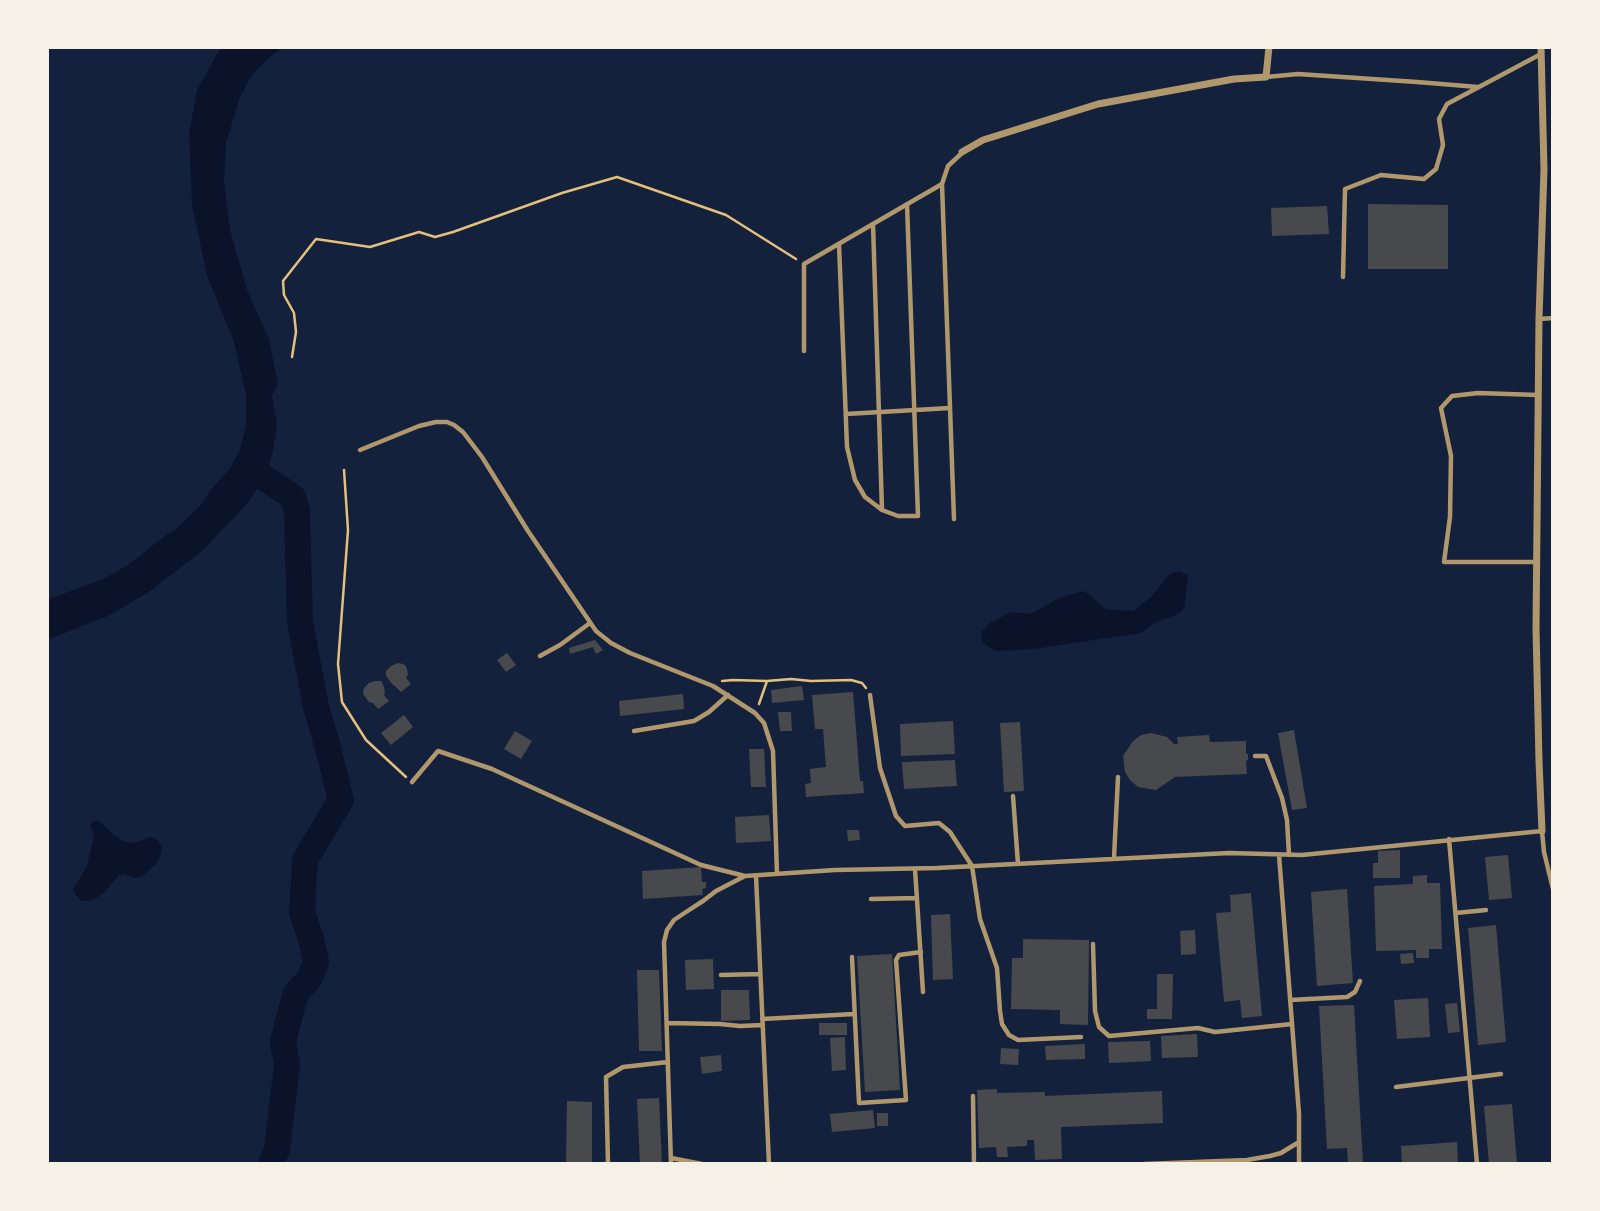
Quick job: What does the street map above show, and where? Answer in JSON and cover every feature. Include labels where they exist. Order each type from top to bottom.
[{"type":"street","points":[[962,152],[983,141],[1098,104],[1234,79],[1266,77],[1269,47]]},
{"type":"street","points":[[1541,51],[1546,145],[1539,319],[1536,628],[1542,831]]},
{"type":"lane","points":[[1343,277],[1345,189],[1381,175],[1424,179],[1436,169],[1443,145],[1439,118],[1447,104],[1541,51]]},
{"type":"lane","points":[[1266,77],[1298,74],[1478,87]]},
{"type":"lane","points":[[954,519],[942,184],[948,166],[962,152]]},
{"type":"lane","points":[[804,351],[804,264],[942,184]]},
{"type":"lane","points":[[839,244],[847,447],[855,480],[864,497],[881,510],[898,516],[918,516],[906,204]]},
{"type":"lane","points":[[873,224],[881,510]]},
{"type":"lane","points":[[1539,319],[1553,318]]},
{"type":"lane","points":[[1537,562],[1444,562],[1450,517],[1451,456],[1441,408],[1452,396],[1478,393],[1538,395]]},
{"type":"lane","points":[[846,414],[950,408]]},
{"type":"lane","points":[[360,450],[419,426],[436,422],[454,425],[463,432],[482,457],[596,631],[630,653],[713,686],[754,713],[764,723],[773,751],[777,874]]},
{"type":"lane","points":[[540,656],[590,623]]},
{"type":"lane","points":[[634,731],[694,721],[728,695]]},
{"type":"lane","points":[[870,695],[880,768],[896,816],[905,826],[939,823],[950,832],[972,866],[980,919],[997,968],[1002,1024],[1009,1035],[1018,1040],[1081,1037]]},
{"type":"lane","points":[[412,782],[438,751],[492,769],[701,865],[745,876],[1229,853],[1289,855],[1542,831],[1553,889]]},
{"type":"lane","points":[[1255,756],[1266,756],[1282,798],[1287,820],[1289,855]]},
{"type":"lane","points":[[1114,858],[1118,777]]},
{"type":"lane","points":[[1013,796],[1018,864]]},
{"type":"lane","points":[[1450,839],[1476,1164]]},
{"type":"lane","points":[[1279,855],[1299,1114],[1300,1164]]},
{"type":"lane","points":[[915,869],[923,992]]},
{"type":"lane","points":[[702,1164],[671,1161],[664,942],[667,930],[674,920],[716,891],[745,876]]},
{"type":"lane","points":[[756,876],[769,1164]]},
{"type":"lane","points":[[871,899],[917,898]]},
{"type":"lane","points":[[1455,913],[1486,911]]},
{"type":"lane","points":[[1093,944],[1095,1011],[1099,1027],[1109,1036],[1198,1028],[1215,1032],[1292,1024]]},
{"type":"lane","points":[[852,957],[859,1103],[906,1100],[896,961],[899,955],[921,952]]},
{"type":"lane","points":[[721,975],[760,974]]},
{"type":"lane","points":[[1290,1000],[1347,997],[1355,992],[1360,981]]},
{"type":"lane","points":[[667,1023],[740,1026],[854,1014]]},
{"type":"lane","points":[[608,1164],[606,1077],[623,1067],[668,1062]]},
{"type":"lane","points":[[1396,1087],[1501,1074]]},
{"type":"lane","points":[[972,1096],[974,1164]]},
{"type":"lane","points":[[1144,1164],[1247,1160],[1282,1153],[1300,1141]]},
{"type":"path","points":[[292,357],[296,332],[294,313],[284,295],[283,281],[316,239],[370,247],[419,232],[435,237],[562,192],[617,177],[726,215],[804,264]]},
{"type":"path","points":[[344,470],[348,530],[338,664],[342,702],[366,740],[412,782]]},
{"type":"path","points":[[713,686],[719,682],[733,680],[851,680],[862,683],[870,695]]},
{"type":"path","points":[[754,713],[767,681]]},
{"type":"water","points":[[221,47],[283,47],[252,75],[240,97],[226,143],[224,182],[230,230],[247,290],[269,339],[278,384],[272,396],[277,424],[267,473],[248,503],[202,551],[149,592],[108,616],[47,640],[47,600],[105,578],[128,565],[176,529],[202,504],[239,452],[246,426],[246,395],[234,342],[207,275],[192,205],[189,134],[197,90]]},
{"type":"water","points":[[1180,571],[1188,575],[1184,609],[1154,623],[1141,633],[1034,649],[997,651],[982,642],[981,632],[991,622],[1012,612],[1031,614],[1059,598],[1082,591],[1106,609],[1133,611],[1151,597],[1166,578]]},
{"type":"water","points":[[93,821],[99,821],[124,842],[134,843],[150,837],[156,838],[162,847],[156,864],[141,877],[123,874],[118,876],[98,897],[82,901],[73,889],[87,866],[94,835],[90,825]]},
{"type":"building","points":[[1368,204],[1448,205],[1448,269],[1368,269]]},
{"type":"building","points":[[1327,206],[1329,234],[1272,236],[1271,208]]},
{"type":"building","points":[[595,640],[603,650],[596,654],[593,647],[570,654],[569,648]]},
{"type":"building","points":[[507,653],[516,665],[506,672],[497,660]]},
{"type":"building","points":[[398,663],[406,666],[406,678],[411,684],[401,692],[386,676],[386,671]]},
{"type":"building","points":[[375,681],[381,681],[384,695],[389,701],[378,709],[363,694],[364,688]]},
{"type":"building","points":[[802,686],[804,700],[772,703],[771,690]]},
{"type":"building","points":[[853,692],[860,781],[863,781],[864,793],[806,797],[805,784],[811,783],[810,769],[826,767],[823,729],[815,729],[812,695]]},
{"type":"building","points":[[683,694],[684,709],[620,716],[619,701]]},
{"type":"building","points":[[778,712],[791,712],[792,731],[780,731]]},
{"type":"building","points":[[404,715],[413,727],[391,745],[381,733]]},
{"type":"building","points":[[953,721],[955,754],[901,756],[900,724]]},
{"type":"building","points":[[1020,722],[1024,791],[1004,792],[1000,723]]},
{"type":"building","points":[[1294,730],[1307,808],[1292,810],[1278,733]]},
{"type":"building","points":[[515,731],[532,741],[521,759],[504,749]]},
{"type":"building","points":[[1151,733],[1167,737],[1174,744],[1178,744],[1177,737],[1209,735],[1210,742],[1246,741],[1247,774],[1175,777],[1156,790],[1138,787],[1125,772],[1123,756],[1133,741],[1141,735]]},
{"type":"building","points":[[749,749],[764,749],[766,787],[751,787]]},
{"type":"building","points":[[955,760],[957,786],[904,789],[902,762]]},
{"type":"building","points":[[769,815],[771,841],[736,843],[735,817]]},
{"type":"building","points":[[847,830],[859,830],[860,840],[848,841]]},
{"type":"building","points":[[1400,850],[1400,878],[1373,878],[1373,863],[1378,863],[1378,851]]},
{"type":"building","points":[[1508,855],[1512,898],[1489,900],[1485,857]]},
{"type":"building","points":[[701,867],[702,882],[706,882],[706,888],[702,889],[703,895],[643,899],[642,871]]},
{"type":"building","points":[[1427,875],[1427,883],[1440,883],[1442,949],[1429,949],[1429,958],[1416,958],[1416,950],[1376,951],[1374,886],[1413,884],[1413,876]]},
{"type":"building","points":[[1347,889],[1353,983],[1317,986],[1311,892]]},
{"type":"building","points":[[1251,893],[1262,1016],[1242,1018],[1240,1000],[1224,1002],[1216,913],[1231,912],[1230,895]]},
{"type":"building","points":[[950,914],[953,979],[933,980],[931,915]]},
{"type":"building","points":[[1496,925],[1506,1042],[1478,1045],[1468,928]]},
{"type":"building","points":[[1195,930],[1196,954],[1181,955],[1180,931]]},
{"type":"building","points":[[1023,939],[1089,940],[1088,1025],[1060,1024],[1060,1010],[1011,1009],[1012,958],[1023,958]]},
{"type":"building","points":[[1413,953],[1414,963],[1401,964],[1400,954]]},
{"type":"building","points":[[892,954],[900,1090],[865,1092],[857,956]]},
{"type":"building","points":[[713,959],[714,989],[686,990],[685,960]]},
{"type":"building","points":[[637,970],[659,970],[662,1051],[639,1051]]},
{"type":"building","points":[[1157,974],[1173,974],[1172,1019],[1147,1019],[1147,1009],[1157,1009]]},
{"type":"building","points":[[721,990],[749,990],[750,1020],[721,1021]]},
{"type":"building","points":[[1428,998],[1430,1037],[1397,1039],[1394,1000]]},
{"type":"building","points":[[1457,1003],[1460,1032],[1448,1033],[1445,1004]]},
{"type":"building","points":[[1354,1005],[1363,1164],[1348,1164],[1347,1148],[1327,1149],[1319,1006]]},
{"type":"building","points":[[819,1023],[847,1023],[847,1035],[819,1035]]},
{"type":"building","points":[[1197,1034],[1198,1057],[1162,1058],[1161,1036]]},
{"type":"building","points":[[845,1037],[846,1070],[832,1071],[830,1038]]},
{"type":"building","points":[[1150,1041],[1151,1061],[1109,1063],[1108,1042]]},
{"type":"building","points":[[1085,1044],[1085,1059],[1046,1060],[1045,1046]]},
{"type":"building","points":[[1001,1048],[1019,1049],[1018,1065],[1000,1064]]},
{"type":"building","points":[[721,1055],[722,1071],[702,1074],[700,1057]]},
{"type":"building","points":[[997,1089],[997,1093],[1045,1092],[1045,1096],[1162,1091],[1163,1123],[1061,1127],[1062,1159],[1035,1160],[1034,1140],[1027,1140],[1027,1146],[1007,1147],[1008,1157],[997,1157],[996,1147],[979,1148],[977,1090]]},
{"type":"building","points":[[659,1098],[662,1164],[640,1164],[637,1099]]},
{"type":"building","points":[[567,1101],[592,1102],[592,1164],[566,1164]]},
{"type":"building","points":[[1512,1104],[1517,1164],[1489,1164],[1484,1106]]},
{"type":"building","points":[[873,1110],[875,1128],[832,1132],[830,1114]]},
{"type":"building","points":[[877,1113],[888,1113],[888,1126],[877,1126]]},
{"type":"building","points":[[1457,1142],[1458,1164],[1402,1164],[1401,1146]]},
{"type":"waterway","points":[[251,469],[293,497],[297,511],[300,622],[316,707],[341,800],[305,860],[302,912],[316,961],[310,978],[296,993],[286,1029],[283,1043],[287,1065],[277,1149],[271,1164]]}]
